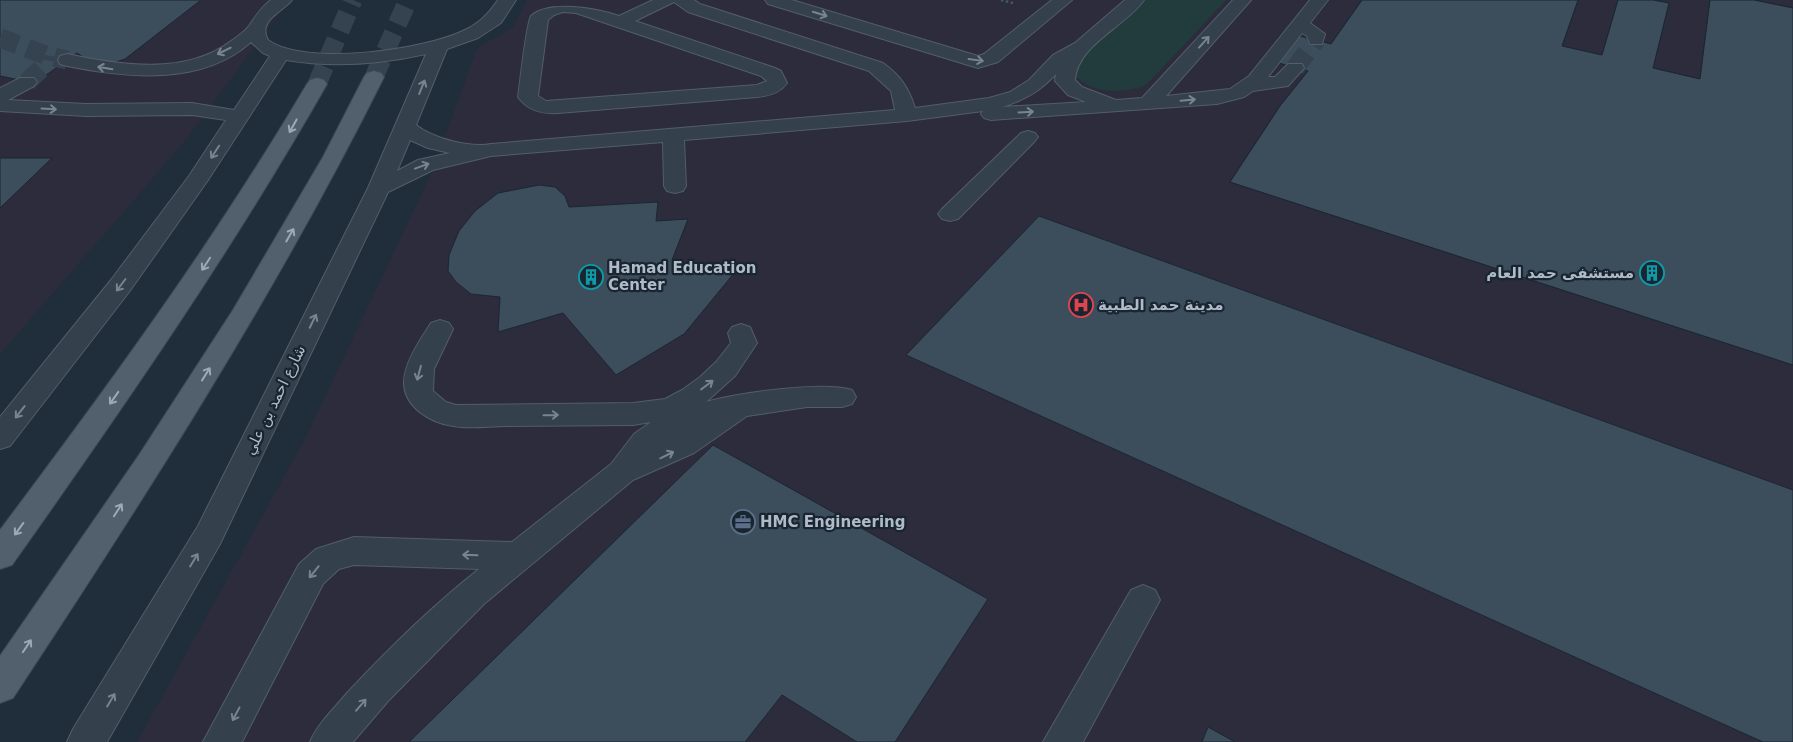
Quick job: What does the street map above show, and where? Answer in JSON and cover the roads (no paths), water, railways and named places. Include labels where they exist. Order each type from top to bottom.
[{"type":"main road","points":[[0,686],[181,414],[261,286],[342,143],[374,77]]},
{"type":"main road","points":[[0,555],[98,421],[187,293],[280,149],[317,84]]},
{"type":"street","points":[[283,0],[262,16],[256,29],[256,36],[260,42],[279,53],[307,58],[339,58],[406,53],[439,46],[483,28],[501,14],[508,0]]},
{"type":"street","points":[[615,20],[645,0]]},
{"type":"street","points":[[615,20],[768,72],[774,75],[776,83],[766,90],[563,107],[544,107],[531,101],[528,92],[539,18],[542,15],[555,9],[571,7],[615,20],[667,0]]},
{"type":"street","points":[[682,0],[694,8],[876,67],[894,82],[904,99],[907,115]]},
{"type":"street","points":[[774,0],[978,62],[991,58],[1063,0]]},
{"type":"street","points":[[379,188],[426,165],[491,150],[907,115],[977,106],[1018,96],[1036,84],[1060,59],[1082,47],[1135,0]]},
{"type":"street","points":[[1148,104],[1242,0]]},
{"type":"street","points":[[1251,85],[1319,0]]},
{"type":"street","points":[[1300,24],[1316,34],[1316,40]]},
{"type":"street","points":[[126,83],[201,61],[236,46],[256,29]]},
{"type":"street","name":"شارع احمد بن علي","points":[[86,742],[209,535],[379,188],[406,128],[439,46]]},
{"type":"street","points":[[1082,47],[1066,71],[1065,81],[1068,86],[1082,96],[1118,106]]},
{"type":"street","points":[[143,109],[173,91],[220,69],[279,53]]},
{"type":"street","points":[[0,438],[120,286],[197,180],[279,53]]},
{"type":"street","points":[[67,60],[126,83],[139,97],[173,91]]},
{"type":"street","points":[[907,115],[941,117],[1148,104],[1228,96],[1251,85],[1281,82],[1294,68]]},
{"type":"street","points":[[0,96],[27,82]]},
{"type":"street","points":[[0,105],[63,110],[198,109],[237,117]]},
{"type":"street","points":[[406,128],[422,140],[434,144],[491,150]]},
{"type":"street","points":[[664,135],[666,186]]},
{"type":"street","points":[[950,214],[1028,137]]},
{"type":"street","points":[[440,329],[422,363],[416,386],[420,396],[428,405],[440,412],[454,416],[633,414],[658,410],[682,403],[723,373],[737,356],[744,343],[741,333]]},
{"type":"street","points":[[329,742],[376,688],[472,594],[622,472],[656,460],[687,445],[715,427],[738,408],[790,399],[842,397]]},
{"type":"street","points":[[222,742],[311,574],[328,559],[354,551],[518,556]]},
{"type":"street","points":[[1062,742],[1143,600]]},
{"type":"tunnel","points":[[317,84],[353,0]]},
{"type":"tunnel","points":[[374,77],[408,0]]},
{"type":"tunnel","points":[[0,38],[45,55]]},
{"type":"tunnel","points":[[1295,68],[1316,40]]},
{"type":"tunnel","points":[[27,82],[43,67],[45,55]]},
{"type":"tunnel","points":[[45,55],[67,60]]},
{"type":"place","name":"مستشفى حمد العام","points":[[1652,273]]},
{"type":"place","name":"Hamad Education Center","points":[[591,277]]},
{"type":"place","name":"مدينة حمد الطبية","points":[[1081,305]]},
{"type":"place","name":"HMC Engineering","points":[[743,522]]}]
